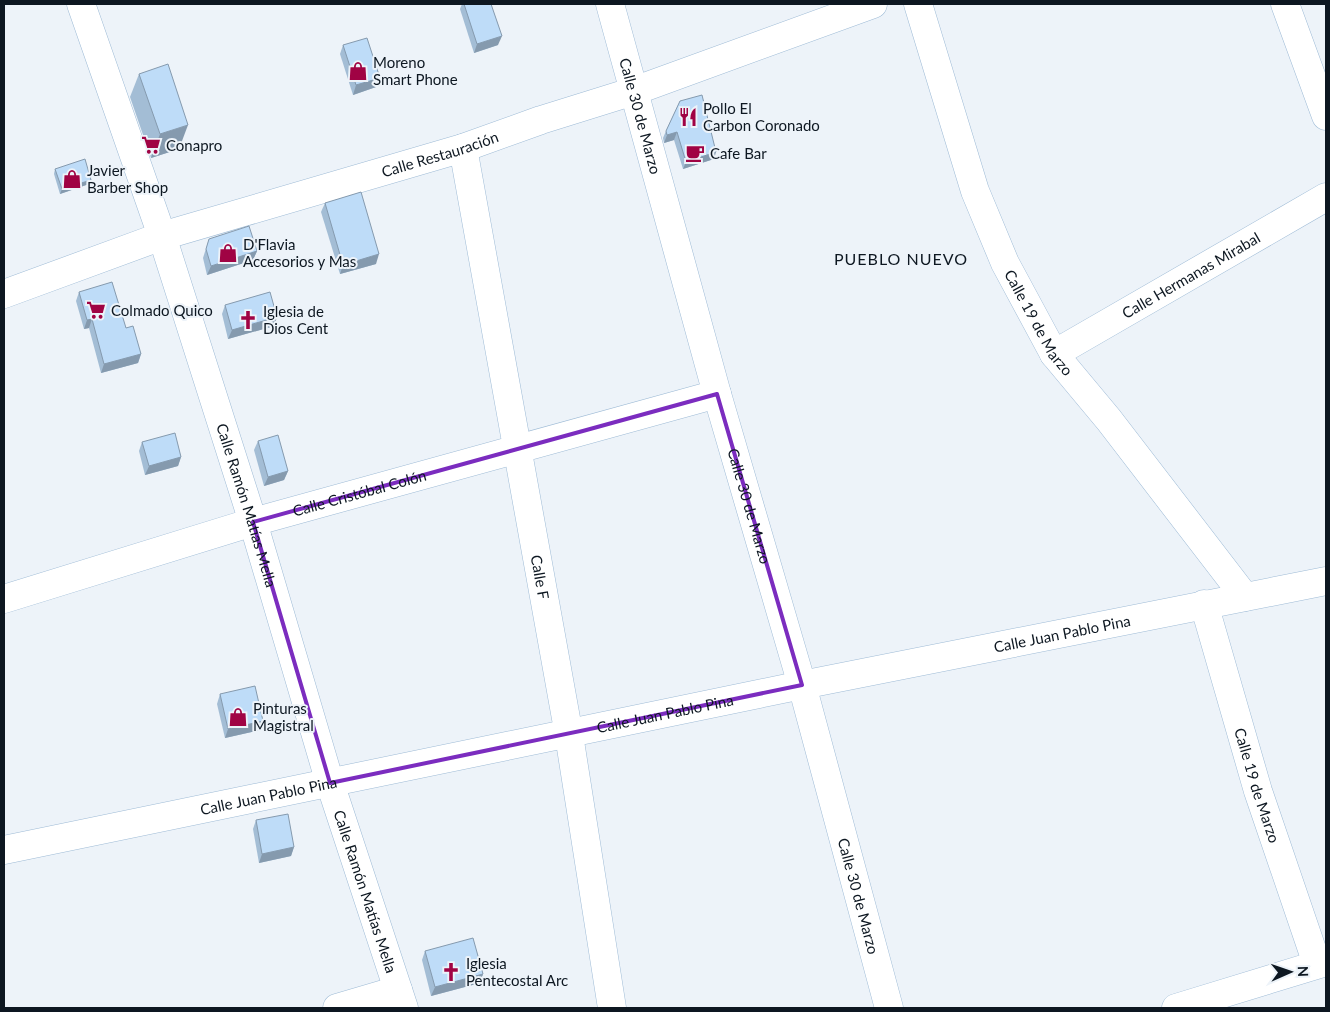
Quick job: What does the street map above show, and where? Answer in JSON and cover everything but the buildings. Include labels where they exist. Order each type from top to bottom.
[{"type":"street","name":"Calle Ramón Matías Mella","points":[[81,4],[162,236],[253,522],[330,783],[401,999]]},
{"type":"street","name":"Calle 30 de Marzo","points":[[610,4],[718,394],[802,686],[889,1008]]},
{"type":"street","name":"Calle Restauración","points":[[4,294],[162,236],[463,148],[541,120],[634,91],[873,4]]},
{"type":"street","name":"Calle 19 de Marzo","points":[[918,4],[975,191],[1005,263],[1054,354],[1109,420],[1245,597]]},
{"type":"street","points":[[1285,4],[1326,116]]},
{"type":"street","name":"Calle F","points":[[463,148],[569,735],[612,1008]]},
{"type":"street","name":"Calle Hermanas Mirabal","points":[[1054,354],[1326,197]]},
{"type":"street","name":"Calle Cristóbal Colón","points":[[4,599],[253,522],[718,394]]},
{"type":"street","name":"Calle Juan Pablo Pina","points":[[4,850],[1204,604],[1326,581]]},
{"type":"street","name":"Calle 19 de Marzo","points":[[1204,604],[1258,791],[1322,963]]},
{"type":"street","points":[[1176,1008],[1322,963]]},
{"type":"street","points":[[337,1008],[401,999]]},
{"type":"highlighted area","points":[[717,394],[802,685],[330,783],[253,522]]},
{"type":"place","name":"Moreno Smart Phone","points":[[358,71]]},
{"type":"place","name":"Pollo El Carbon Coronado","points":[[688,117]]},
{"type":"place","name":"Conapro","points":[[151,145]]},
{"type":"place","name":"Cafe Bar","points":[[695,153]]},
{"type":"place","name":"Javier Barber Shop","points":[[72,179]]},
{"type":"place","name":"D'Flavia Accesorios y Mas","points":[[228,253]]},
{"type":"place","name":"Colmado Quico","points":[[96,310]]},
{"type":"place","name":"Iglesia de Dios Cent","points":[[248,320]]},
{"type":"place","name":"Pinturas Magistral","points":[[238,717]]},
{"type":"place","name":"Iglesia Pentecostal Arc","points":[[451,972]]},
{"type":"district","name":"PUEBLO NUEVO","points":[[901,258]]}]
